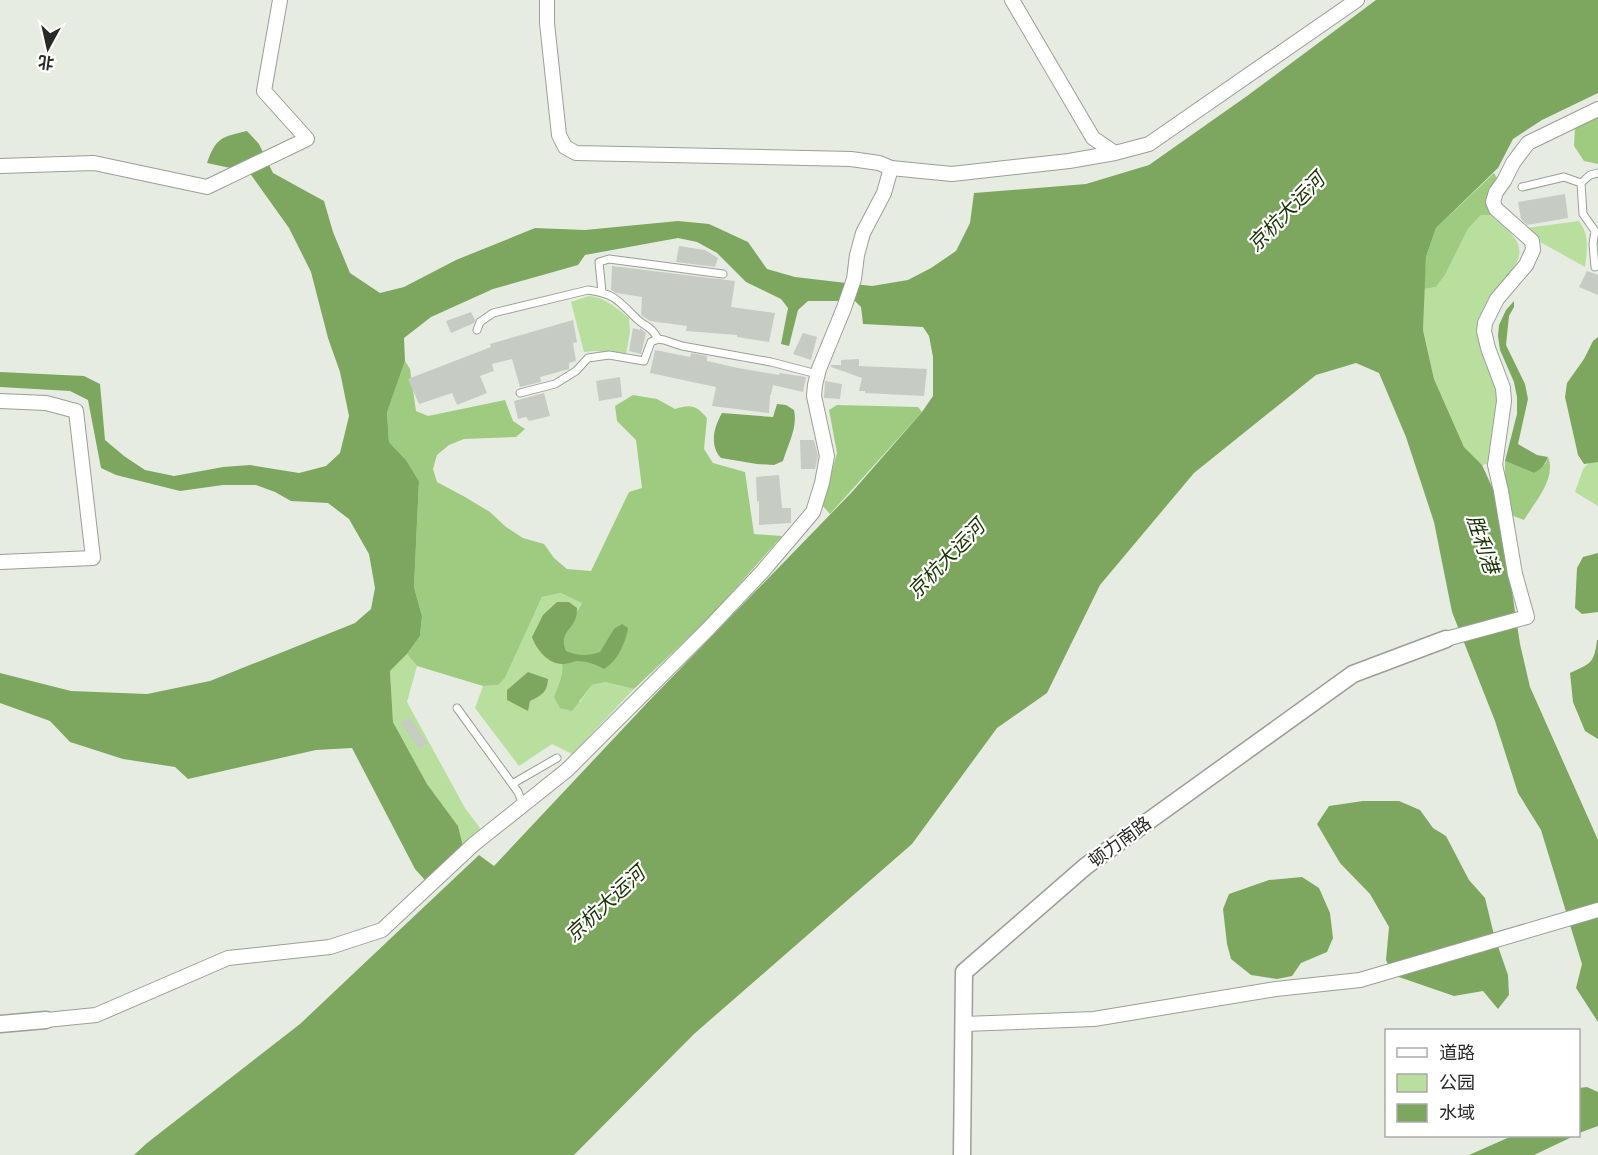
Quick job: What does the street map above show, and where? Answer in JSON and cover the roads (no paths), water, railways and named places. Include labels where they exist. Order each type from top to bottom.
[{"type":"street","points":[[0,166],[94,163],[207,187],[308,140],[264,92],[280,0]]},
{"type":"street","points":[[548,0],[547,23],[559,135],[565,147],[576,153],[851,159],[879,163],[891,168],[952,174],[1069,161],[1149,144],[1357,0]]},
{"type":"street","points":[[1012,0],[1093,138],[1115,153]]},
{"type":"street","points":[[1446,639],[1527,617],[1515,574],[1495,465],[1504,401],[1503,387],[1484,331],[1485,323],[1497,299],[1526,265],[1533,250],[1532,241],[1496,209],[1493,202],[1496,192],[1513,163],[1528,143],[1598,109]]},
{"type":"street","points":[[0,1024],[96,1015],[228,958],[330,947],[382,930],[474,844],[567,770],[709,628],[762,572],[813,512],[827,456],[814,396],[817,374],[854,279],[863,233],[884,193],[891,168]]},
{"type":"street","points":[[0,401],[46,403],[76,411],[93,558],[0,562]]},
{"type":"street","name":"顿力南路","points":[[962,1155],[964,972],[1086,866],[1353,674],[1446,639]]},
{"type":"street","points":[[963,1024],[1094,1019],[1276,989],[1360,980],[1598,910]]},
{"type":"lane","points":[[1581,183],[1590,175],[1598,173]]},
{"type":"lane","points":[[1522,187],[1564,177],[1581,183]]},
{"type":"lane","points":[[1581,183],[1583,214],[1595,231],[1593,244],[1595,267]]},
{"type":"lane","points":[[602,292],[599,262],[609,259],[723,273]]},
{"type":"lane","points":[[477,330],[480,322],[493,313],[588,290],[613,296],[639,321],[653,330],[658,339]]},
{"type":"lane","points":[[520,393],[555,384],[576,371],[588,358],[609,355],[644,361],[651,342],[658,339],[682,346],[771,362],[817,374]]},
{"type":"lane","points":[[457,708],[512,783],[523,805]]},
{"type":"lane","points":[[512,783],[557,758]]},
{"type":"water","points":[[1376,0],[1598,0],[1598,93],[1542,120],[1513,139],[1498,168],[1436,228],[1426,257],[1423,330],[1434,379],[1464,447],[1482,465],[1498,500],[1520,644],[1530,687],[1598,840],[1598,1022],[1576,988],[1582,964],[1541,830],[1518,793],[1495,721],[1452,612],[1434,522],[1406,437],[1379,373],[1356,363],[1316,375],[1194,473],[1100,585],[1047,693],[997,728],[912,844],[694,1034],[574,1155],[134,1155],[300,1024],[479,855],[494,866],[648,702],[852,492],[922,412],[933,396],[933,357],[929,336],[923,327],[863,324],[861,307],[855,301],[808,301],[798,310],[789,346],[781,344],[788,308],[781,299],[746,282],[717,253],[697,242],[678,238],[585,255],[578,265],[493,289],[431,317],[404,338],[405,361],[387,412],[389,442],[406,460],[419,481],[414,587],[422,616],[420,636],[407,654],[390,671],[393,722],[427,784],[458,826],[466,858],[433,889],[415,869],[352,748],[316,750],[188,779],[175,767],[123,759],[70,742],[50,721],[0,703],[0,673],[71,691],[147,694],[210,681],[355,623],[371,609],[375,588],[369,554],[349,519],[328,503],[291,501],[256,485],[223,485],[180,491],[116,475],[101,468],[88,400],[70,391],[0,387],[0,372],[84,376],[100,384],[105,440],[145,470],[174,476],[223,467],[250,465],[299,473],[326,466],[340,453],[349,416],[340,372],[328,338],[311,272],[289,228],[249,172],[207,163],[217,143],[226,137],[247,131],[259,144],[273,173],[324,201],[333,232],[350,273],[380,293],[404,287],[456,260],[535,228],[585,230],[678,221],[709,224],[748,242],[767,269],[795,277],[872,286],[908,280],[956,251],[970,223],[974,193],[1086,184],[1149,165],[1247,96]]},
{"type":"water","points":[[1514,301],[1514,307],[1509,316],[1506,345],[1525,384],[1528,399],[1518,444],[1537,455],[1548,457],[1542,467],[1534,473],[1505,461],[1517,414],[1517,397],[1514,382],[1500,350],[1498,336],[1499,325],[1506,310]]},
{"type":"water","points":[[1598,337],[1598,462],[1584,464],[1578,455],[1565,397],[1567,383],[1584,359],[1593,341]]},
{"type":"water","points":[[777,404],[786,405],[794,410],[795,416],[794,429],[783,461],[774,465],[721,458],[715,447],[714,436],[722,413],[773,417]]},
{"type":"water","points":[[1598,553],[1598,612],[1582,614],[1575,608],[1577,568],[1583,557]]},
{"type":"water","points":[[557,602],[569,602],[577,608],[574,621],[564,639],[566,651],[570,653],[583,655],[600,652],[614,629],[622,624],[628,628],[620,651],[609,666],[604,669],[594,664],[576,661],[557,663],[547,659],[540,651],[532,637],[543,615]]},
{"type":"water","points":[[1597,640],[1598,739],[1585,731],[1573,702],[1570,673],[1590,662]]},
{"type":"water","points":[[528,672],[548,679],[543,693],[530,701],[528,711],[507,700],[507,690]]},
{"type":"water","points":[[1363,801],[1399,801],[1420,810],[1433,828],[1446,836],[1469,880],[1485,898],[1494,935],[1508,975],[1509,995],[1498,1009],[1483,991],[1454,996],[1393,975],[1386,960],[1389,927],[1370,894],[1340,863],[1317,824],[1329,806]]},
{"type":"water","points":[[1302,877],[1319,888],[1330,913],[1333,938],[1327,952],[1301,963],[1292,976],[1277,979],[1251,975],[1231,959],[1223,909],[1229,894],[1269,880]]},
{"type":"water","points":[[1587,1087],[1598,1092],[1598,1126],[1580,1133],[1580,1088]]},
{"type":"water","points":[[1510,1137],[1572,1137],[1534,1155],[1469,1155]]},
{"type":"water label","name":"京杭大运河","points":[[1286,212]]},
{"type":"water label","name":"胜利港","points":[[1483,544]]},
{"type":"water label","name":"京杭大运河","points":[[946,559]]},
{"type":"water label","name":"京杭大运河","points":[[605,904]]}]
